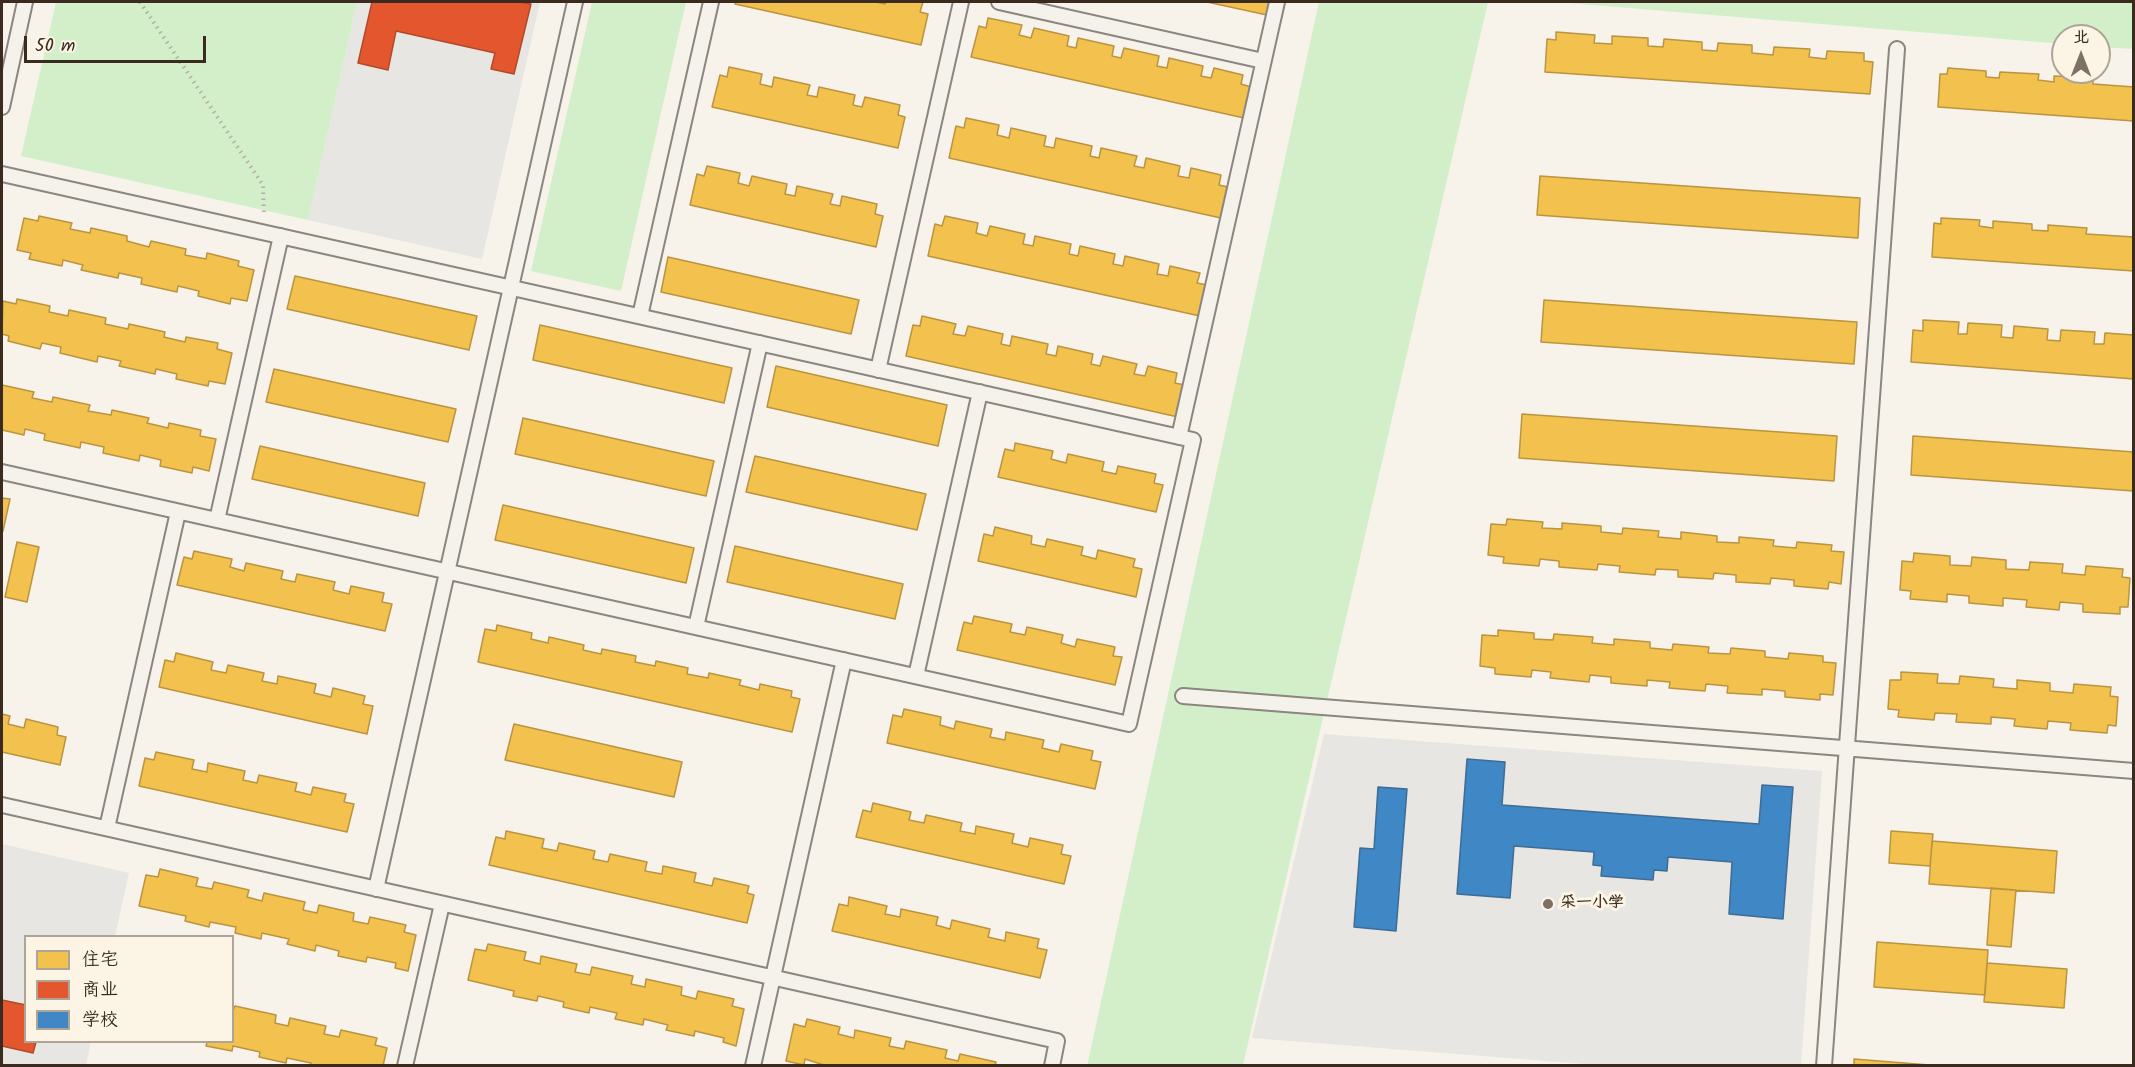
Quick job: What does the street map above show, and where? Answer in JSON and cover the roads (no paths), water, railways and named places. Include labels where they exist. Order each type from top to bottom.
[{"type":"lane","points":[[2,107],[25,2]]},
{"type":"lane","points":[[376,889],[575,2]]},
{"type":"lane","points":[[640,316],[711,2]]},
{"type":"lane","points":[[878,370],[961,2]]},
{"type":"lane","points":[[999,2],[1263,61]]},
{"type":"lane","points":[[1179,437],[1277,2]]},
{"type":"lane","points":[[1824,1065],[1897,49]]},
{"type":"lane","points":[[2,174],[1193,440],[1129,724],[2,472]]},
{"type":"lane","points":[[217,520],[281,236]]},
{"type":"lane","points":[[696,627],[760,344]]},
{"type":"lane","points":[[916,676],[980,393]]},
{"type":"lane","points":[[107,828],[178,512]]},
{"type":"lane","points":[[753,1065],[844,660]]},
{"type":"lane","points":[[1183,696],[2133,771]]},
{"type":"lane","points":[[2,805],[1058,1041],[1052,1065]]},
{"type":"lane","points":[[405,1065],[442,904]]},
{"type":"place","name":"采一小学","points":[[1548,904]]}]
